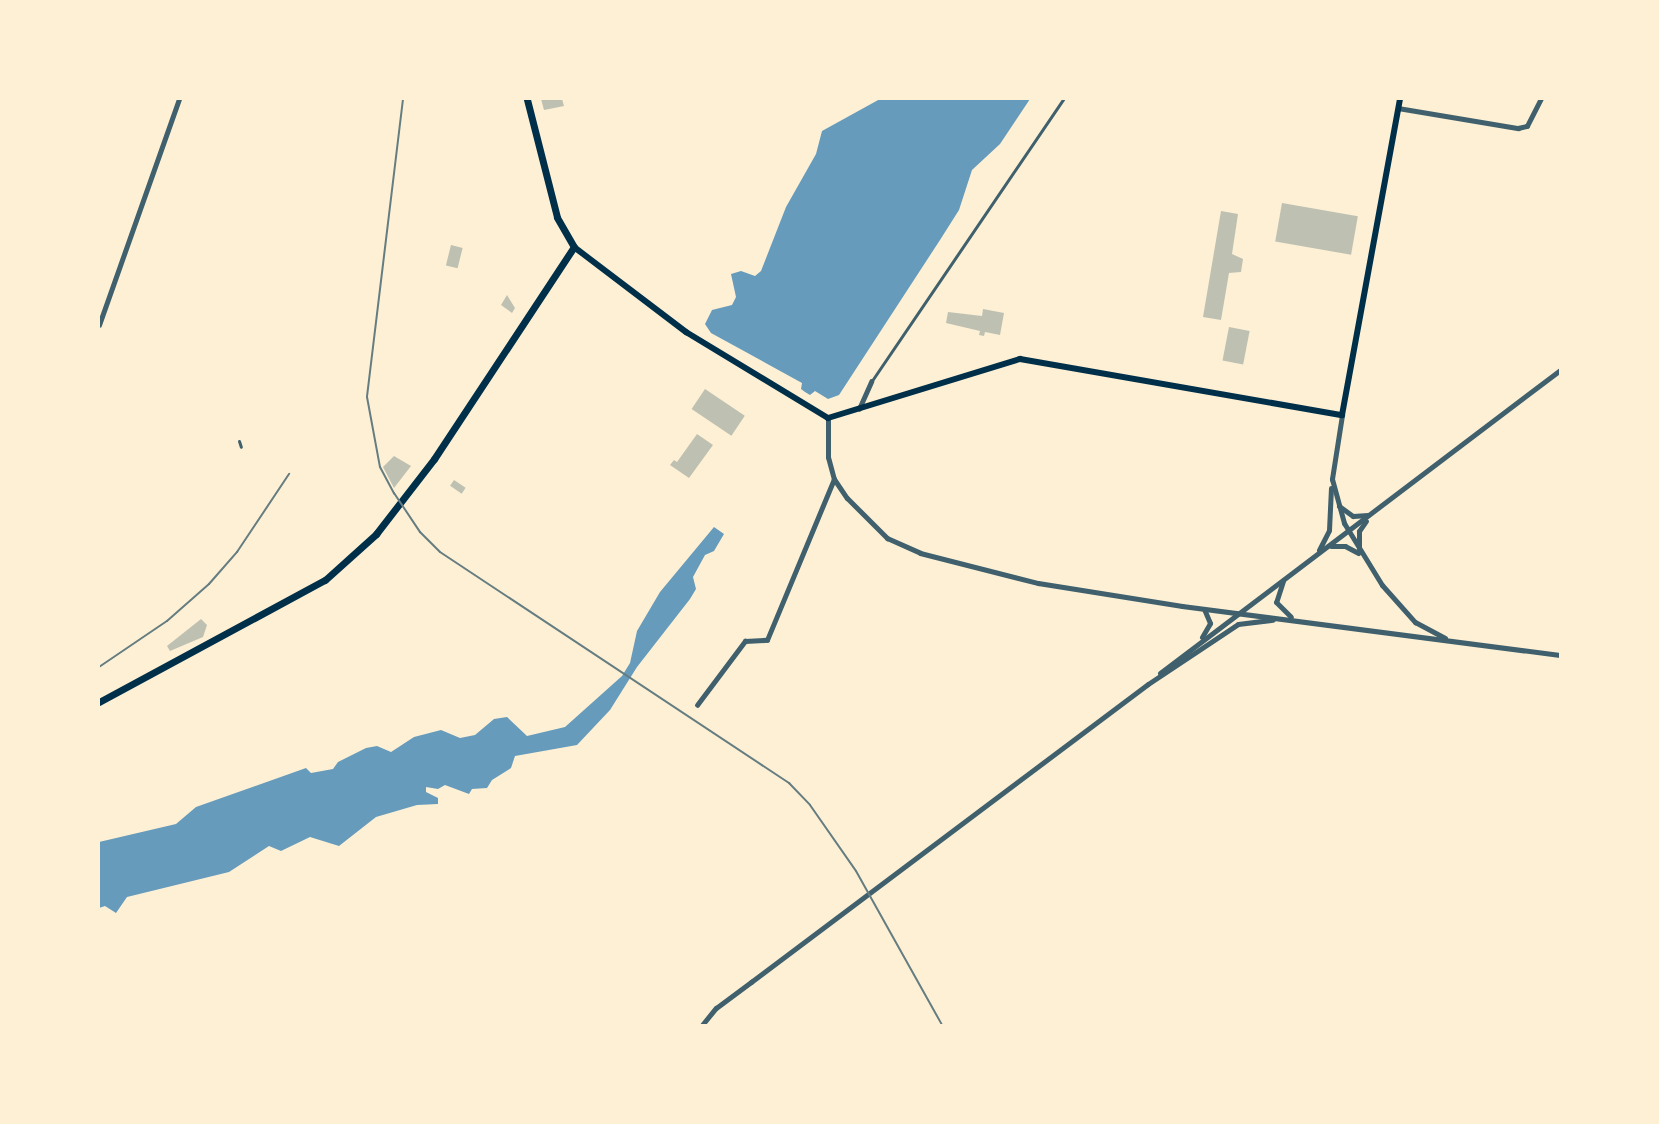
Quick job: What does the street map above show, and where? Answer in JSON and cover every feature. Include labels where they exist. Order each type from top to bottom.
[{"type":"main road","points":[[527,99],[557,217],[574,247],[686,332],[828,418],[859,411],[1020,359],[1342,415],[1400,99]]},
{"type":"main road","points":[[99,702],[309,591],[361,550],[434,459],[574,247]]},
{"type":"street","points":[[99,325],[179,99]]},
{"type":"street","points":[[859,411],[871,382],[1063,99]]},
{"type":"street","points":[[1398,108],[1518,128],[1527,126],[1541,99]]},
{"type":"street","points":[[1148,684],[1194,645],[1376,511],[1560,370]]},
{"type":"street","points":[[1314,556],[1329,530],[1332,479],[1342,415]]},
{"type":"street","points":[[828,418],[828,457],[834,479],[866,520],[887,538],[920,554],[1038,583],[1235,614],[1295,619],[1560,655]]},
{"type":"street","points":[[239,441],[241,447]]},
{"type":"street","points":[[697,705],[745,641],[767,640],[834,479]]},
{"type":"street","points":[[1332,479],[1334,497],[1361,556],[1416,622],[1449,641]]},
{"type":"street","points":[[1334,497],[1353,516],[1376,511]]},
{"type":"street","points":[[1361,556],[1359,531],[1376,511]]},
{"type":"street","points":[[1314,556],[1340,544],[1361,556]]},
{"type":"street","points":[[1288,576],[1278,589],[1276,602],[1282,612],[1295,619]]},
{"type":"street","points":[[1194,645],[1209,627],[1204,609]]},
{"type":"street","points":[[702,1025],[716,1008],[1148,684],[1238,624],[1295,619]]},
{"type":"street","points":[[1404,634],[1413,632],[1416,622]]},
{"type":"water","points":[[880,99],[1030,99],[1000,144],[972,170],[959,210],[839,395],[828,399],[815,391],[810,395],[805,392],[801,389],[802,383],[711,333],[705,324],[712,310],[732,305],[736,297],[731,274],[741,271],[755,276],[761,271],[786,207],[816,154],[822,131]]},
{"type":"water","points":[[714,527],[724,534],[714,551],[705,555],[693,577],[696,589],[690,599],[637,667],[610,710],[577,745],[515,756],[511,768],[492,780],[487,788],[472,789],[469,794],[445,785],[438,789],[426,787],[426,792],[438,798],[438,804],[417,805],[376,817],[339,846],[310,837],[281,851],[269,846],[229,872],[127,897],[116,913],[105,906],[99,908],[99,842],[176,824],[196,807],[306,768],[311,773],[333,769],[338,762],[366,748],[377,746],[391,752],[414,737],[441,730],[460,738],[475,735],[494,719],[507,717],[527,736],[565,727],[622,676],[630,663],[637,631],[660,592]]},
{"type":"building","points":[[541,99],[562,99],[564,106],[544,110]]},
{"type":"building","points":[[1282,203],[1358,216],[1351,255],[1275,241]]},
{"type":"building","points":[[1221,211],[1238,214],[1232,254],[1243,259],[1241,272],[1229,273],[1221,320],[1203,317]]},
{"type":"building","points":[[451,245],[463,248],[458,268],[446,265]]},
{"type":"building","points":[[507,295],[515,308],[512,313],[501,305]]},
{"type":"building","points":[[983,309],[1004,313],[1000,335],[985,332],[984,336],[979,335],[980,331],[946,323],[948,312],[982,316]]},
{"type":"building","points":[[1229,327],[1250,331],[1243,364],[1223,360]]},
{"type":"building","points":[[705,389],[745,416],[731,436],[692,409]]},
{"type":"building","points":[[697,434],[713,445],[689,478],[670,465],[674,460],[677,462]]},
{"type":"building","points":[[394,456],[411,466],[394,488],[383,467]]},
{"type":"building","points":[[454,480],[466,488],[462,494],[450,486]]},
{"type":"building","points":[[201,619],[207,625],[203,637],[170,651],[167,646]]},
{"type":"railway","points":[[403,99],[367,397],[380,467],[394,493],[420,532],[440,552],[789,783],[810,805],[856,871],[942,1025]]},
{"type":"railway","points":[[99,667],[167,621],[209,584],[237,552],[289,474]]}]
